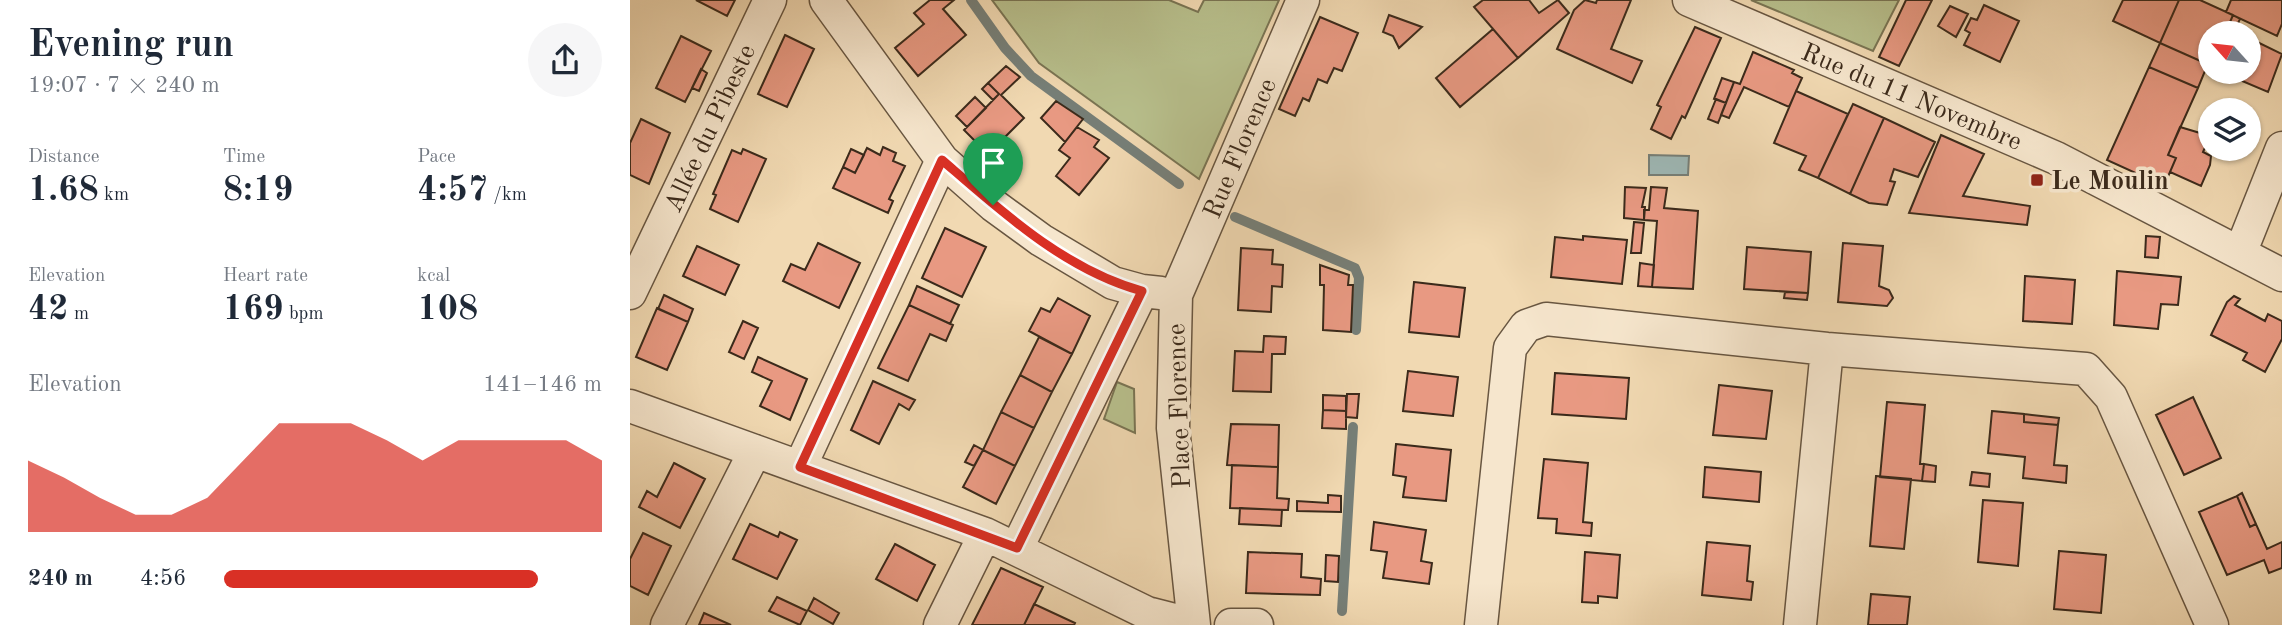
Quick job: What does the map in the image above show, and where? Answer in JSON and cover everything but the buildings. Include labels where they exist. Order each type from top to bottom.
[{"type":"street","name":"Allée du Pibeste","points":[[630,293],[770,0]]},
{"type":"street","points":[[826,0],[942,160],[993,205],[1041,240],[1114,283],[1142,291]]},
{"type":"street","name":"Rue Florence","points":[[1176,295],[1303,0]]},
{"type":"street","name":"Rue du 11 Novembre","points":[[1689,0],[2056,158],[2241,251],[2282,275]]},
{"type":"street","points":[[2241,251],[2282,148]]},
{"type":"street","points":[[800,467],[942,160]]},
{"type":"street","name":"Place Florence","points":[[1017,548],[1142,291],[1176,295],[1173,428],[1194,625]]},
{"type":"street","points":[[1481,625],[1510,348],[1526,326],[1546,319],[1827,349],[2086,369],[2111,397],[2212,625]]},
{"type":"street","points":[[1800,625],[1827,349]]},
{"type":"street","points":[[630,405],[985,534],[1147,613],[1194,625]]},
{"type":"street","points":[[667,625],[755,451]]},
{"type":"street","points":[[940,625],[985,534]]},
{"type":"street","points":[[1231,625],[1257,625]]},
{"type":"green space","points":[[992,0],[1169,0],[1198,12],[1204,0],[1279,0],[1199,179],[1039,63]]},
{"type":"green space","points":[[1751,0],[1899,0],[1873,51]]},
{"type":"green space","points":[[1117,382],[1134,389],[1135,433],[1104,419]]},
{"type":"water","points":[[1649,155],[1689,156],[1688,175],[1649,175]]},
{"type":"waterway","points":[[971,0],[1005,48],[1031,76],[1179,184]]},
{"type":"waterway","points":[[1235,217],[1355,268],[1359,278],[1356,330]]},
{"type":"waterway","points":[[1342,611],[1353,427]]},
{"type":"place","name":"Le Moulin","points":[[2037,180]]},
{"type":"route","points":[[942,160],[993,205],[1041,240],[1114,283],[1142,291],[1017,548],[800,467],[942,160]]}]
